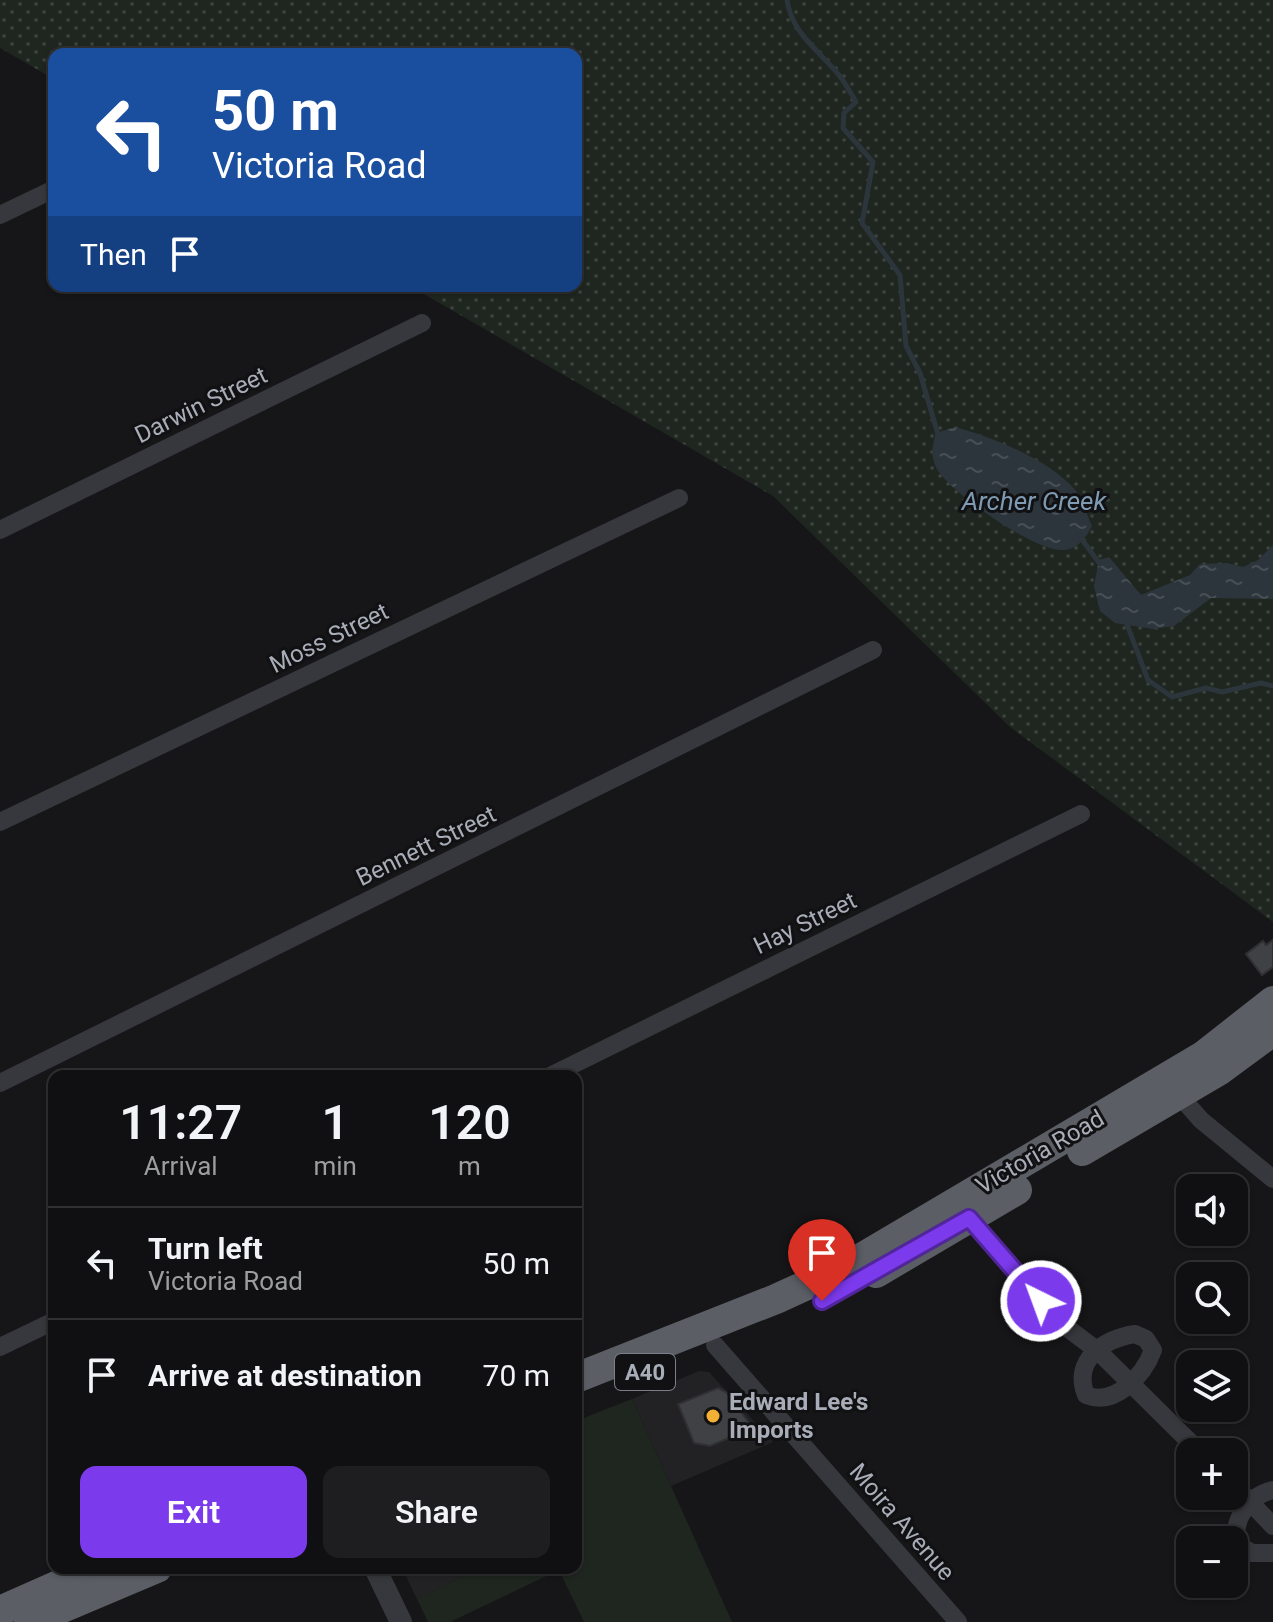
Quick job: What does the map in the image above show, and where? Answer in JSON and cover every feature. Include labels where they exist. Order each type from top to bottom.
[{"type":"highway","name":"Victoria Road","points":[[582,1376],[776,1299],[848,1266],[1203,1056],[1273,1001]]},
{"type":"highway","name":"Victoria Road","points":[[582,1397],[841,1293],[1179,1095],[1273,1031]]},
{"type":"highway","points":[[8,1613],[85,1574]]},
{"type":"highway","points":[[8,1613],[137,1574]]},
{"type":"street","points":[[0,215],[48,192]]},
{"type":"street","name":"Darwin Street","points":[[0,530],[422,323]]},
{"type":"street","name":"Moss Street","points":[[0,822],[679,498]]},
{"type":"street","name":"Bennett Street","points":[[0,1083],[873,650]]},
{"type":"street","name":"Hay Street","points":[[562,1070],[1081,814]]},
{"type":"street","points":[[1179,1095],[1201,1120],[1273,1179]]},
{"type":"street","points":[[969,1218],[1062,1324],[1098,1351],[1186,1438]]},
{"type":"street","points":[[0,1347],[48,1324]]},
{"type":"street","points":[[1135,1334],[1146,1339],[1153,1350],[1149,1362],[1130,1384],[1112,1397],[1098,1400],[1086,1395],[1080,1380],[1085,1362],[1098,1351],[1116,1337],[1135,1334]]},
{"type":"street","name":"Moira Avenue","points":[[715,1345],[958,1622]]},
{"type":"street","points":[[1273,1490],[1239,1514],[1234,1528],[1237,1544],[1252,1553],[1273,1553]]},
{"type":"street","points":[[1248,1498],[1273,1526]]},
{"type":"street","points":[[378,1574],[401,1622]]},
{"type":"shaded area","points":[[0,0],[1273,0],[1273,922],[1010,727],[773,496],[420,292],[582,292],[582,48],[48,48],[48,76],[0,48]]},
{"type":"shaded area","points":[[699,1371],[709,1372],[773,1442],[671,1486],[632,1399]]},
{"type":"shaded area","points":[[632,1399],[732,1622],[584,1622],[561,1574],[582,1574],[582,1419]]},
{"type":"shaded area","points":[[405,1574],[467,1574],[417,1599]]},
{"type":"shaded area","points":[[467,1574],[551,1574],[450,1622],[428,1622],[417,1599]]},
{"type":"water","name":"Archer Creek","points":[[955,427],[1020,451],[1065,480],[1076,491],[1092,526],[1083,540],[1066,550],[1047,547],[1012,530],[958,492],[937,469],[933,455],[936,433]]},
{"type":"water","name":"Archer Creek","points":[[1273,545],[1273,599],[1211,598],[1174,626],[1153,629],[1115,623],[1100,611],[1094,586],[1099,560],[1109,557],[1141,595],[1190,575],[1200,564],[1227,563],[1243,567],[1258,560]]},
{"type":"building","points":[[1273,940],[1273,967],[1262,975],[1246,954],[1263,941],[1266,945]]},
{"type":"building","name":"Edward Lee's Imports","points":[[718,1388],[726,1392],[753,1428],[710,1446],[694,1443],[678,1404]]},
{"type":"waterway","name":"Archer Creek","points":[[787,0],[800,32],[841,77],[856,102],[844,113],[843,128],[873,162],[862,223],[900,275],[906,346],[920,373],[939,438]]},
{"type":"waterway","name":"Archer Creek","points":[[1080,537],[1100,564]]},
{"type":"waterway","name":"Archer Creek","points":[[1125,619],[1148,680],[1172,697],[1206,688],[1222,692],[1261,683],[1273,686]]},
{"type":"place","name":"Edward Lee's Imports","points":[[713,1416]]},
{"type":"route","points":[[822,1301],[969,1218],[1041,1301]]}]
